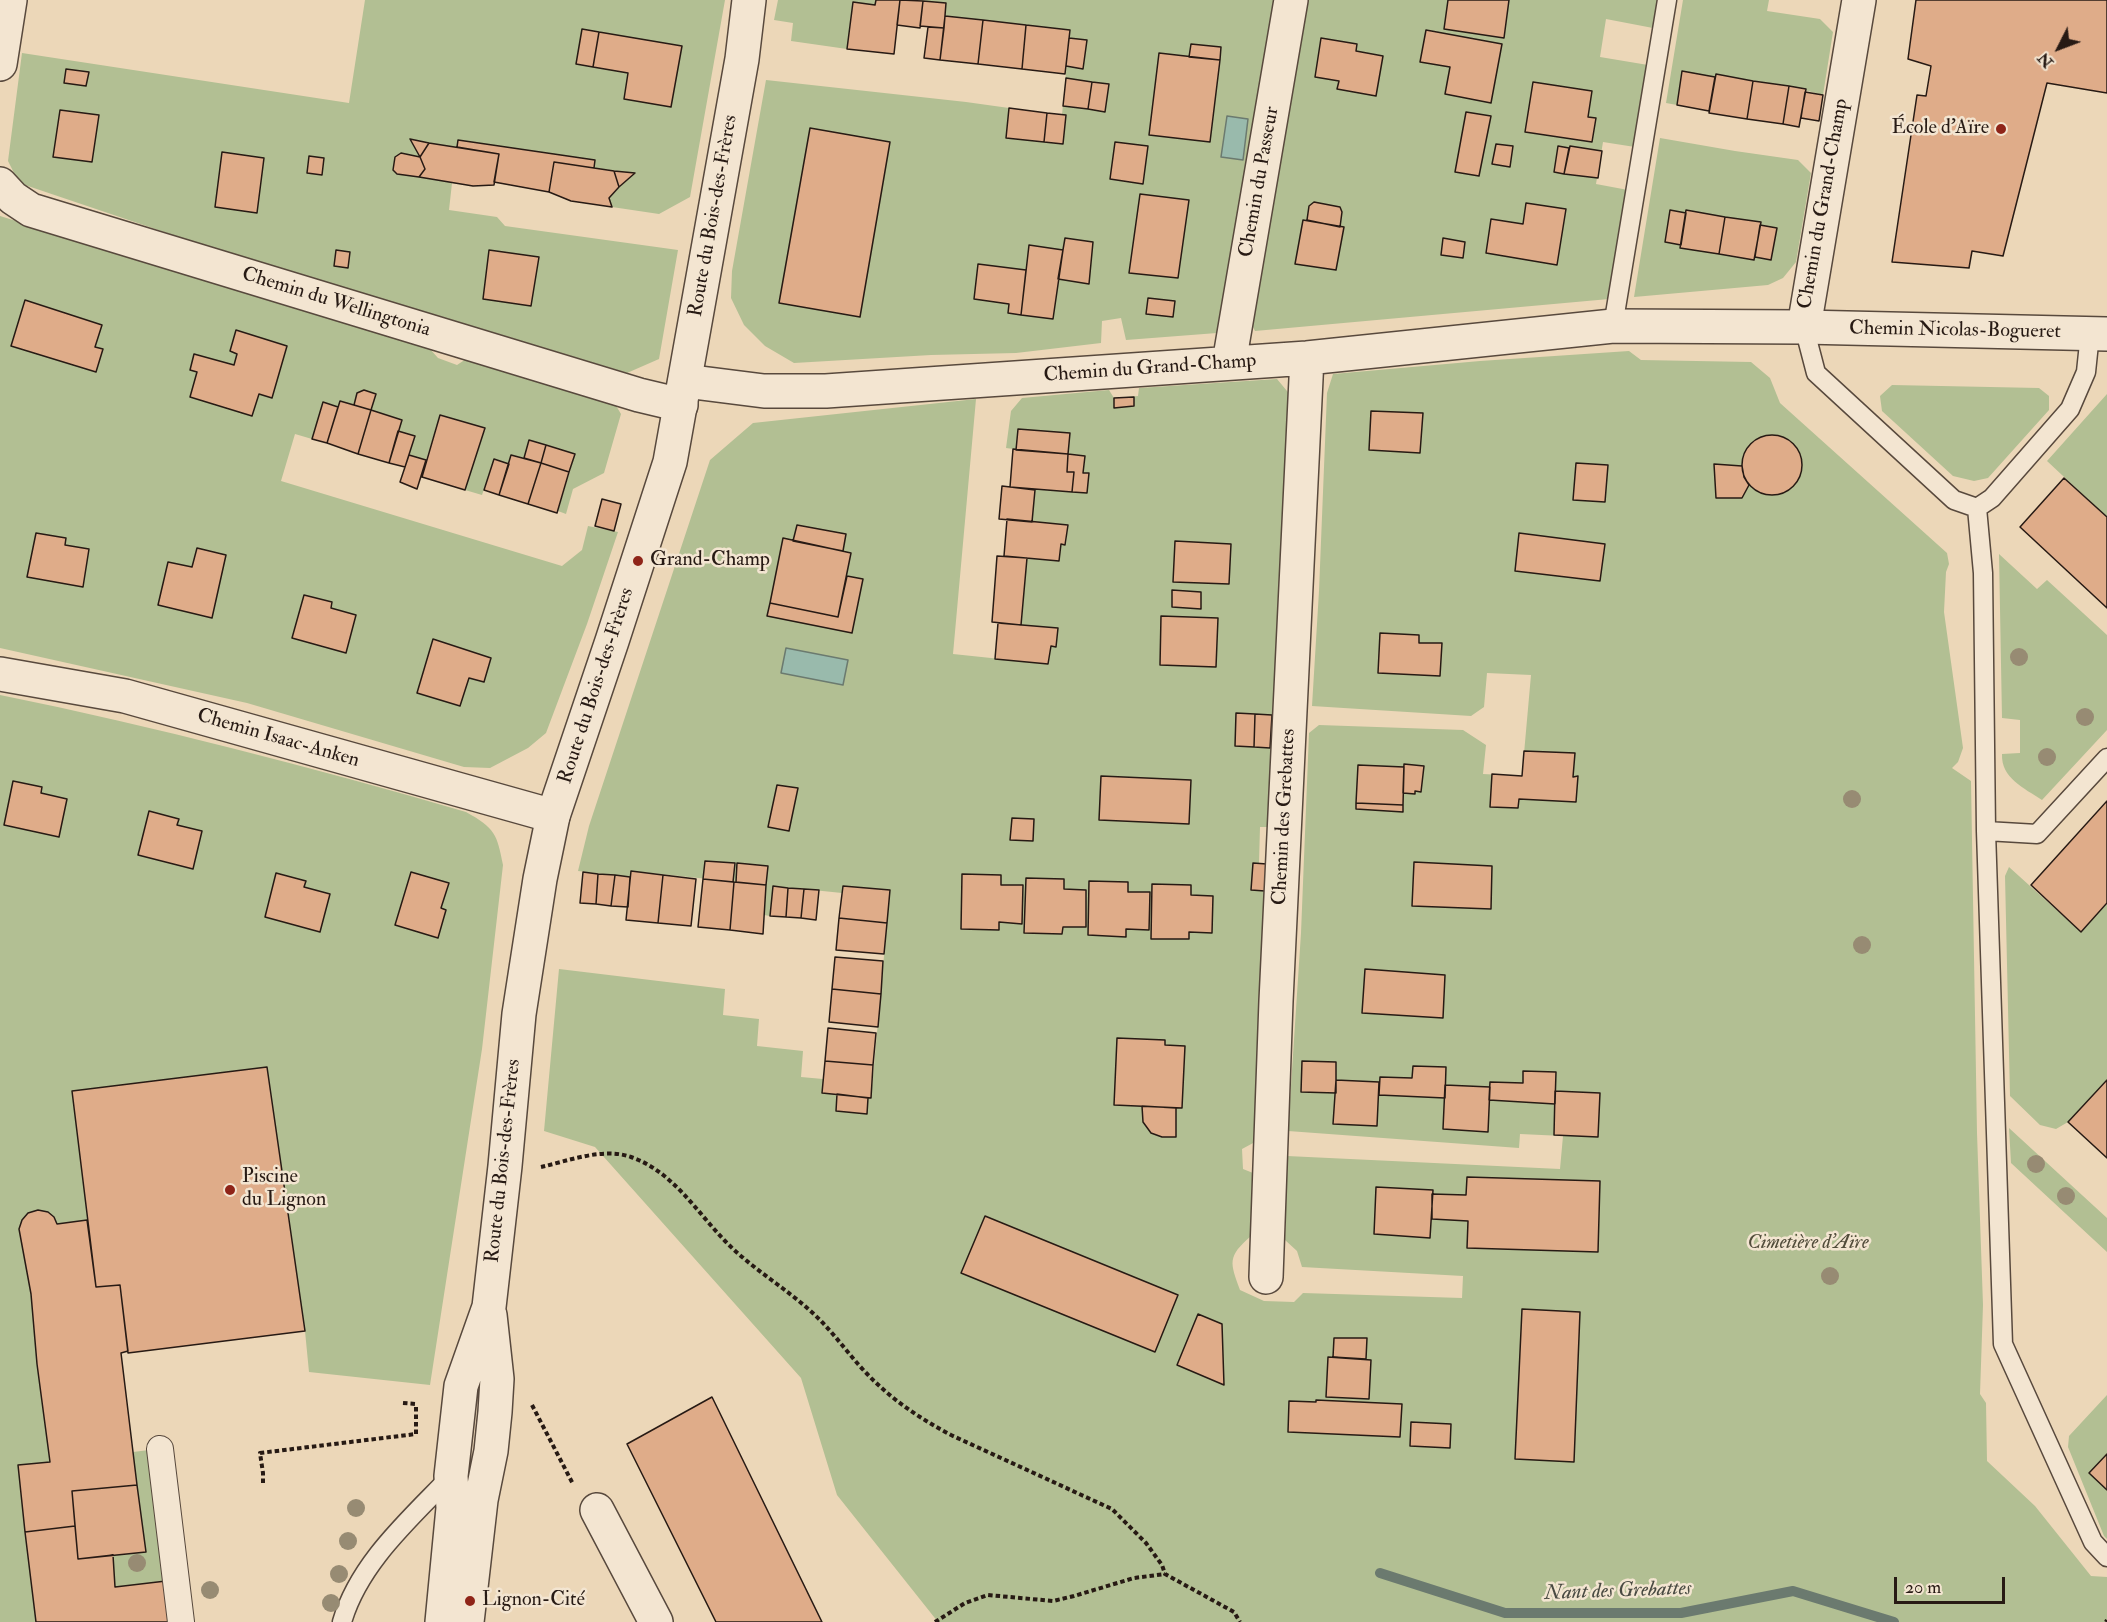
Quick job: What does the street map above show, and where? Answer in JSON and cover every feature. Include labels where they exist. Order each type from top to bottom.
[{"type":"street","points":[[0,64],[10,0]]},
{"type":"street","name":"Route du Bois-des-Frères","points":[[442,1622],[453,1508],[451,1476],[462,1386],[489,1307],[519,1014],[540,879],[553,816],[670,462],[742,59],[749,0]]},
{"type":"street","name":"Chemin du Passeur","points":[[1229,363],[1291,0]]},
{"type":"street","name":"Chemin du Grand-Champ","points":[[683,393],[826,392],[1308,358],[1613,326],[1804,327],[1859,0]]},
{"type":"street","name":"Chemin du Wellingtonia","points":[[0,184],[13,198],[31,210],[639,395],[683,393]]},
{"type":"street","name":"Chemin Nicolas-Bogueret","points":[[1804,327],[2098,334]]},
{"type":"street","name":"Chemin des Grebattes","points":[[1266,1276],[1276,1001],[1308,358]]},
{"type":"street","name":"Chemin Isaac-Anken","points":[[0,674],[125,696],[553,816]]},
{"type":"street","name":"Route du Bois-des-Frères","points":[[467,1622],[481,1500],[491,1451],[496,1401],[497,1379],[489,1307]]},
{"type":"street","points":[[160,1449],[181,1622]]},
{"type":"street","points":[[597,1510],[656,1622]]},
{"type":"lane","points":[[1613,326],[1667,0]]},
{"type":"lane","points":[[1804,327],[1816,373],[1954,500],[1977,508]]},
{"type":"lane","points":[[1977,508],[1992,498],[2070,410],[2086,372],[2098,334]]},
{"type":"lane","points":[[1977,508],[1983,573],[1986,831],[2003,1344],[2093,1542],[2107,1557]]},
{"type":"lane","points":[[1986,831],[2037,834],[2107,758]]},
{"type":"lane","points":[[342,1622],[356,1587],[390,1540],[451,1476]]},
{"type":"path","points":[[535,1168],[592,1155],[617,1154],[629,1156],[654,1169],[689,1198],[727,1244],[820,1319],[859,1365],[894,1400],[928,1423],[951,1435],[1112,1509],[1146,1543],[1162,1565],[1165,1574]]},
{"type":"path","points":[[527,1396],[582,1500],[597,1510]]},
{"type":"path","points":[[263,1483],[260,1454],[416,1434],[416,1404]]},
{"type":"path","points":[[935,1622],[965,1603],[988,1595],[1053,1600],[1134,1578],[1165,1574],[1233,1611],[1240,1622]]},
{"type":"green space","points":[[365,0],[725,0],[690,197],[659,214],[612,207],[609,198],[634,173],[594,168],[595,161],[501,147],[494,185],[473,186],[452,183],[449,210],[497,217],[505,226],[678,250],[659,359],[627,373],[176,236],[19,183],[8,161],[22,53],[349,103]]},
{"type":"green space","points":[[778,0],[876,0],[875,5],[853,2],[847,49],[791,41],[793,23],[774,20]]},
{"type":"green space","points":[[918,0],[1282,0],[1231,319],[1217,333],[1126,340],[1121,318],[1102,321],[1101,343],[1016,353],[931,355],[794,363],[765,346],[744,325],[731,298],[732,271],[766,80],[1009,108],[1006,138],[1063,143],[1066,115],[1062,115],[1070,30],[945,16],[946,3]]},
{"type":"green space","points":[[1305,0],[1659,0],[1653,28],[1606,19],[1600,57],[1648,65],[1635,147],[1603,142],[1596,184],[1628,190],[1609,299],[1255,331],[1252,325]]},
{"type":"green space","points":[[1683,0],[1769,0],[1767,11],[1820,19],[1833,32],[1823,95],[1789,86],[1682,72],[1677,105],[1666,103]]},
{"type":"green space","points":[[1660,138],[1798,160],[1811,173],[1796,262],[1783,278],[1768,285],[1634,297]]},
{"type":"green space","points":[[0,216],[430,349],[438,358],[457,365],[466,359],[615,404],[621,414],[604,473],[573,489],[566,514],[558,511],[575,454],[529,440],[524,458],[512,455],[509,464],[494,459],[482,495],[465,490],[484,428],[440,415],[426,460],[409,455],[415,436],[398,431],[402,420],[371,410],[376,394],[364,391],[357,394],[354,405],[338,407],[323,403],[312,439],[295,434],[281,481],[562,566],[582,550],[588,526],[618,532],[587,624],[546,733],[528,748],[490,768],[464,767],[247,703],[0,648]]},
{"type":"green space","name":"Cimetière d'Aïre","points":[[1629,351],[1641,360],[1751,362],[1770,378],[1780,403],[1947,553],[1949,564],[1946,572],[1944,612],[1963,748],[1958,762],[1952,768],[1971,781],[1977,1133],[1983,1305],[1980,1394],[1986,1403],[1987,1461],[2035,1506],[2091,1576],[2107,1577],[2107,1622],[938,1622],[837,1495],[801,1378],[595,1147],[544,1131],[559,969],[725,989],[723,1015],[759,1019],[757,1046],[803,1051],[801,1077],[823,1079],[871,1098],[890,890],[843,886],[842,893],[774,886],[770,916],[764,915],[766,885],[631,871],[630,877],[578,871],[589,826],[710,460],[753,423],[976,399],[953,654],[1048,664],[1051,646],[1056,647],[1058,629],[1021,625],[1027,558],[1059,561],[1061,544],[1066,544],[1068,525],[1032,522],[1035,490],[1010,487],[1013,449],[1006,448],[1011,411],[1022,398],[1109,390],[1114,398],[1138,396],[1139,388],[1277,379],[1292,397],[1270,827],[1260,827],[1259,863],[1267,864],[1255,1142],[1242,1149],[1243,1169],[1253,1173],[1251,1236],[1234,1255],[1234,1273],[1240,1290],[1264,1301],[1294,1302],[1303,1293],[1462,1298],[1463,1276],[1302,1267],[1297,1251],[1285,1240],[1287,1156],[1560,1169],[1563,1136],[1520,1134],[1519,1148],[1288,1131],[1301,933],[1309,733],[1319,725],[1463,730],[1486,745],[1483,774],[1522,776],[1531,675],[1487,673],[1484,707],[1471,716],[1312,706],[1327,393],[1333,374]]},
{"type":"green space","points":[[1892,385],[2039,388],[2049,396],[2049,410],[1988,478],[1974,481],[1953,476],[1882,411],[1880,396]]},
{"type":"green space","points":[[2107,394],[2107,517],[2047,461]]},
{"type":"green space","points":[[1999,554],[2037,589],[2047,580],[2107,635],[2107,730],[2042,800],[2015,782],[2005,770],[2003,762],[2002,754],[2020,753],[2020,720],[2002,718]]},
{"type":"green space","name":"Piscine du Lignon","points":[[0,695],[117,720],[234,749],[466,812],[493,833],[499,846],[503,865],[482,1049],[430,1385],[309,1372],[305,1331],[121,1353],[133,1452],[149,1450],[170,1622],[0,1622]]},
{"type":"green space","points":[[2009,867],[2081,932],[2107,903],[2107,1080],[2068,1122],[2056,1129],[2040,1125],[2010,1096],[2005,876]]},
{"type":"green space","points":[[2009,1128],[2107,1218],[2107,1252],[2011,1163]]},
{"type":"green space","points":[[2107,1395],[2107,1454],[2089,1473],[2107,1490],[2107,1539],[2068,1447],[2069,1436]]},
{"type":"shaded area","points":[[1227,116],[1248,119],[1243,160],[1221,157]]},
{"type":"shaded area","points":[[786,648],[848,660],[843,685],[781,673]]},
{"type":"building","points":[[876,0],[900,0],[894,54],[847,49],[853,2],[875,5]]},
{"type":"building","points":[[900,0],[923,1],[920,28],[897,25]]},
{"type":"building","points":[[1448,0],[1509,0],[1504,38],[1444,29]]},
{"type":"building","name":"École d'Aïre","points":[[1916,0],[2107,0],[2107,93],[2047,83],[2003,256],[1972,251],[1969,268],[1892,262],[1917,95],[1926,96],[1931,66],[1908,59]]},
{"type":"building","points":[[923,1],[946,3],[944,28],[920,26]]},
{"type":"building","points":[[945,16],[983,20],[978,64],[940,60]]},
{"type":"building","points":[[983,20],[1026,25],[1022,69],[978,64]]},
{"type":"building","points":[[1026,25],[1070,30],[1065,74],[1022,69]]},
{"type":"building","points":[[928,27],[944,28],[940,60],[924,58]]},
{"type":"building","points":[[582,29],[599,32],[593,67],[576,64]]},
{"type":"building","points":[[1426,30],[1502,44],[1491,103],[1445,94],[1450,67],[1420,62]]},
{"type":"building","points":[[599,32],[682,46],[671,107],[624,99],[628,73],[593,67]]},
{"type":"building","points":[[1069,38],[1087,40],[1083,69],[1066,66]]},
{"type":"building","points":[[1321,38],[1357,44],[1356,51],[1383,56],[1376,96],[1337,89],[1339,81],[1315,77]]},
{"type":"building","points":[[1191,44],[1221,47],[1220,60],[1189,57]]},
{"type":"building","points":[[1159,53],[1220,60],[1210,142],[1149,135]]},
{"type":"building","points":[[66,69],[89,72],[86,86],[64,83]]},
{"type":"building","points":[[1682,71],[1715,77],[1709,111],[1677,105]]},
{"type":"building","points":[[1716,74],[1753,81],[1747,119],[1709,113]]},
{"type":"building","points":[[1066,78],[1092,82],[1088,109],[1063,106]]},
{"type":"building","points":[[1753,81],[1789,86],[1783,124],[1747,119]]},
{"type":"building","points":[[1092,82],[1109,84],[1105,112],[1088,109]]},
{"type":"building","points":[[1533,82],[1592,91],[1588,117],[1596,118],[1592,142],[1525,132]]},
{"type":"building","points":[[1789,86],[1806,89],[1799,127],[1783,124]]},
{"type":"building","points":[[1805,92],[1823,95],[1819,121],[1801,118]]},
{"type":"building","points":[[1009,108],[1047,113],[1044,142],[1006,138]]},
{"type":"building","points":[[60,110],[99,115],[92,162],[53,157]]},
{"type":"building","points":[[1466,112],[1491,116],[1479,176],[1455,172]]},
{"type":"building","points":[[1047,113],[1066,115],[1063,144],[1044,142]]},
{"type":"building","points":[[810,128],[890,142],[860,317],[779,303]]},
{"type":"building","points":[[410,139],[429,143],[420,157]]},
{"type":"building","points":[[458,140],[595,160],[594,168],[554,162],[549,192],[494,182],[499,154],[457,147]]},
{"type":"building","points":[[1115,142],[1148,146],[1143,184],[1110,179]]},
{"type":"building","points":[[429,143],[499,154],[494,185],[473,186],[419,177],[425,169],[420,157]]},
{"type":"building","points":[[1496,144],[1513,146],[1510,167],[1492,164]]},
{"type":"building","points":[[1558,146],[1569,148],[1564,174],[1554,172]]},
{"type":"building","points":[[1570,146],[1602,151],[1598,178],[1564,174]]},
{"type":"building","points":[[222,152],[264,158],[257,213],[215,207]]},
{"type":"building","points":[[401,153],[420,157],[425,169],[419,177],[397,174],[393,170],[395,157]]},
{"type":"building","points":[[309,156],[324,158],[322,175],[307,173]]},
{"type":"building","points":[[554,162],[614,171],[619,187],[609,198],[612,207],[571,201],[549,192]]},
{"type":"building","points":[[614,171],[635,173],[619,187]]},
{"type":"building","points":[[1140,194],[1189,200],[1178,278],[1129,273]]},
{"type":"building","points":[[1314,202],[1340,207],[1342,212],[1340,227],[1307,220],[1309,206]]},
{"type":"building","points":[[1526,203],[1566,209],[1557,265],[1486,253],[1491,219],[1523,224]]},
{"type":"building","points":[[1670,210],[1686,213],[1681,245],[1665,242]]},
{"type":"building","points":[[1686,210],[1725,217],[1719,254],[1680,248]]},
{"type":"building","points":[[1725,217],[1761,222],[1754,260],[1719,254]]},
{"type":"building","points":[[1303,220],[1344,227],[1336,270],[1295,264]]},
{"type":"building","points":[[1760,225],[1777,228],[1771,260],[1755,257]]},
{"type":"building","points":[[1065,238],[1093,242],[1089,284],[1058,279]]},
{"type":"building","points":[[1443,238],[1465,242],[1463,258],[1441,255]]},
{"type":"building","points":[[1029,245],[1063,250],[1053,319],[1021,315]]},
{"type":"building","points":[[336,250],[350,252],[348,268],[334,266]]},
{"type":"building","points":[[489,250],[539,257],[531,306],[483,299]]},
{"type":"building","points":[[978,264],[1026,270],[1021,315],[1008,313],[1009,304],[974,299]]},
{"type":"building","points":[[1148,298],[1175,301],[1173,317],[1146,314]]},
{"type":"building","points":[[25,300],[102,325],[95,347],[103,349],[96,372],[11,346]]},
{"type":"building","points":[[236,330],[287,346],[272,398],[259,394],[252,416],[190,397],[197,372],[190,370],[194,354],[234,365],[237,354],[230,351]]},
{"type":"building","points":[[364,390],[376,394],[371,410],[354,405],[357,393]]},
{"type":"building","points":[[1134,397],[1134,406],[1114,408],[1114,398]]},
{"type":"building","points":[[340,401],[371,410],[358,454],[327,443]]},
{"type":"building","points":[[323,402],[338,407],[327,443],[312,439]]},
{"type":"building","points":[[371,410],[402,420],[389,463],[358,454]]},
{"type":"building","points":[[1371,411],[1423,413],[1420,453],[1369,450]]},
{"type":"building","points":[[440,415],[485,428],[465,490],[422,477]]},
{"type":"building","points":[[1018,429],[1070,433],[1068,454],[1016,450]]},
{"type":"building","points":[[398,431],[415,436],[405,467],[389,463]]},
{"type":"building","points":[[1772,435],[1789,440],[1797,448],[1802,465],[1797,482],[1789,490],[1772,495],[1755,490],[1747,482],[1742,465],[1747,448],[1755,440]]},
{"type":"building","points":[[529,440],[546,445],[541,463],[524,458]]},
{"type":"building","points":[[546,445],[575,454],[569,472],[541,463]]},
{"type":"building","points":[[1013,449],[1068,454],[1067,472],[1074,472],[1072,492],[1010,487]]},
{"type":"building","points":[[1068,454],[1085,456],[1083,473],[1089,473],[1087,493],[1072,492],[1074,472],[1067,472]]},
{"type":"building","points":[[409,455],[426,460],[417,489],[400,482]]},
{"type":"building","points":[[511,455],[541,463],[528,504],[499,495]]},
{"type":"building","points":[[494,459],[509,464],[499,495],[484,490]]},
{"type":"building","points":[[541,463],[569,472],[557,513],[528,504]]},
{"type":"building","points":[[1576,463],[1608,465],[1605,502],[1573,500]]},
{"type":"building","points":[[1714,464],[1742,466],[1744,477],[1749,485],[1742,498],[1716,498]]},
{"type":"building","points":[[2064,478],[2107,517],[2107,608],[2020,527]]},
{"type":"building","points":[[1002,486],[1035,490],[1032,522],[999,519]]},
{"type":"building","points":[[602,499],[621,504],[614,531],[595,526]]},
{"type":"building","points":[[1007,519],[1068,525],[1065,545],[1061,544],[1059,561],[1004,556]]},
{"type":"building","points":[[797,525],[846,534],[843,551],[793,541]]},
{"type":"building","points":[[36,533],[66,538],[65,545],[89,549],[83,587],[27,577]]},
{"type":"building","points":[[1519,533],[1605,544],[1600,581],[1515,571]]},
{"type":"building","points":[[783,538],[851,553],[838,617],[770,603]]},
{"type":"building","points":[[1175,541],[1231,544],[1229,584],[1173,582]]},
{"type":"building","points":[[197,548],[226,555],[212,618],[158,605],[168,562],[192,567]]},
{"type":"building","points":[[997,556],[1027,558],[1021,625],[992,622]]},
{"type":"building","points":[[847,576],[863,579],[852,633],[767,616],[770,603],[838,617]]},
{"type":"building","points":[[1172,590],[1201,592],[1201,609],[1172,607]]},
{"type":"building","points":[[304,595],[332,602],[331,608],[356,615],[346,653],[292,638]]},
{"type":"building","points":[[1161,616],[1218,618],[1216,667],[1160,665]]},
{"type":"building","points":[[998,623],[1058,628],[1056,647],[1051,646],[1048,664],[995,659]]},
{"type":"building","points":[[1380,633],[1419,635],[1419,643],[1442,643],[1440,676],[1378,673]]},
{"type":"building","points":[[433,639],[491,658],[484,682],[469,678],[460,706],[417,693]]},
{"type":"building","points":[[1236,713],[1255,714],[1254,747],[1235,746]]},
{"type":"building","points":[[1255,714],[1272,715],[1270,748],[1254,747]]},
{"type":"building","points":[[1524,751],[1575,753],[1573,777],[1578,776],[1576,802],[1519,799],[1518,808],[1490,807],[1492,774],[1522,776]]},
{"type":"building","points":[[1404,764],[1424,766],[1421,792],[1403,793]]},
{"type":"building","points":[[1358,765],[1404,767],[1403,805],[1356,803]]},
{"type":"building","points":[[1101,776],[1191,780],[1189,824],[1099,820]]},
{"type":"building","points":[[13,781],[42,787],[41,793],[67,799],[59,837],[4,825]]},
{"type":"building","points":[[777,785],[798,788],[789,831],[768,827]]},
{"type":"building","points":[[2107,801],[2107,903],[2081,932],[2031,885]]},
{"type":"building","points":[[1356,803],[1403,805],[1403,812],[1356,809]]},
{"type":"building","points":[[149,811],[179,819],[177,825],[202,831],[193,869],[138,855]]},
{"type":"building","points":[[1012,818],[1034,819],[1033,841],[1010,840]]},
{"type":"building","points":[[705,861],[735,863],[733,882],[703,879]]},
{"type":"building","points":[[1414,862],[1492,866],[1491,909],[1412,906]]},
{"type":"building","points":[[737,863],[768,866],[766,885],[736,882]]},
{"type":"building","points":[[1253,863],[1267,864],[1265,891],[1251,890]]},
{"type":"building","points":[[631,871],[663,875],[658,923],[626,920]]},
{"type":"building","points":[[411,872],[449,883],[441,908],[446,910],[438,938],[395,925]]},
{"type":"building","points":[[583,872],[598,874],[596,904],[580,903]]},
{"type":"building","points":[[276,873],[306,881],[304,887],[330,894],[320,932],[265,917]]},
{"type":"building","points":[[598,874],[615,875],[611,906],[596,904]]},
{"type":"building","points":[[962,874],[1001,875],[1001,885],[1023,885],[1022,924],[999,922],[999,930],[961,929]]},
{"type":"building","points":[[615,875],[630,877],[628,907],[611,906]]},
{"type":"building","points":[[663,875],[696,879],[691,926],[658,923]]},
{"type":"building","points":[[1026,878],[1064,879],[1064,889],[1086,890],[1086,927],[1063,927],[1062,934],[1024,933]]},
{"type":"building","points":[[703,879],[734,882],[730,930],[698,927]]},
{"type":"building","points":[[1089,881],[1128,882],[1128,892],[1150,892],[1149,930],[1126,929],[1126,937],[1088,935]]},
{"type":"building","points":[[734,882],[766,885],[763,934],[730,930]]},
{"type":"building","points":[[1152,884],[1191,885],[1191,895],[1213,896],[1212,933],[1189,932],[1189,939],[1151,939]]},
{"type":"building","points":[[773,886],[788,888],[786,917],[770,916]]},
{"type":"building","points":[[843,886],[890,890],[887,923],[839,918]]},
{"type":"building","points":[[788,888],[804,889],[801,918],[786,917]]},
{"type":"building","points":[[804,889],[819,890],[816,920],[801,918]]},
{"type":"building","points":[[839,918],[887,923],[884,954],[836,950]]},
{"type":"building","points":[[835,957],[883,961],[881,994],[832,989]]},
{"type":"building","points":[[1365,969],[1445,975],[1443,1018],[1362,1013]]},
{"type":"building","points":[[832,989],[881,994],[878,1027],[829,1022]]},
{"type":"building","points":[[828,1028],[876,1033],[873,1065],[825,1061]]},
{"type":"building","points":[[1117,1038],[1165,1040],[1165,1045],[1185,1046],[1182,1108],[1114,1105]]},
{"type":"building","points":[[825,1061],[873,1065],[871,1098],[822,1093]]},
{"type":"building","points":[[1302,1061],[1336,1062],[1336,1093],[1301,1092]]},
{"type":"building","points":[[1413,1066],[1446,1067],[1445,1098],[1379,1095],[1380,1077],[1412,1078]]},
{"type":"building","points":[[267,1067],[305,1331],[128,1353],[120,1285],[96,1287],[72,1091]]},
{"type":"building","points":[[1523,1071],[1556,1072],[1555,1104],[1489,1100],[1490,1082],[1523,1083]]},
{"type":"building","points":[[1336,1080],[1379,1082],[1377,1126],[1333,1124]]},
{"type":"building","points":[[2107,1080],[2107,1158],[2068,1122]]},
{"type":"building","points":[[1445,1085],[1490,1087],[1488,1132],[1443,1129]]},
{"type":"building","points":[[1555,1091],[1600,1093],[1598,1137],[1554,1135]]},
{"type":"building","points":[[837,1094],[868,1098],[867,1114],[836,1111]]},
{"type":"building","points":[[1142,1106],[1176,1108],[1176,1137],[1162,1137],[1151,1133],[1143,1122]]},
{"type":"building","points":[[1467,1177],[1600,1181],[1598,1252],[1467,1248],[1468,1221],[1432,1219],[1432,1194],[1466,1195]]},
{"type":"building","points":[[1376,1187],[1433,1190],[1430,1238],[1374,1234]]},
{"type":"building","points":[[38,1210],[48,1212],[57,1224],[87,1220],[96,1287],[120,1285],[128,1351],[121,1353],[137,1485],[72,1491],[75,1526],[25,1532],[18,1465],[50,1462],[37,1364],[31,1294],[19,1229],[28,1213]]},
{"type":"building","points":[[985,1216],[1178,1295],[1155,1352],[961,1273]]},
{"type":"building","points":[[1522,1309],[1580,1312],[1574,1462],[1515,1459]]},
{"type":"building","points":[[1198,1314],[1222,1324],[1224,1385],[1177,1365]]},
{"type":"building","points":[[1334,1338],[1367,1338],[1366,1359],[1333,1357]]},
{"type":"building","points":[[1328,1357],[1371,1360],[1369,1399],[1326,1397]]},
{"type":"building","points":[[712,1397],[822,1622],[716,1622],[627,1444]]},
{"type":"building","points":[[1316,1400],[1402,1404],[1400,1437],[1288,1432],[1289,1401],[1316,1402]]},
{"type":"building","points":[[1411,1422],[1451,1424],[1450,1448],[1410,1446]]},
{"type":"building","points":[[2107,1454],[2107,1490],[2089,1473]]},
{"type":"building","points":[[137,1485],[146,1552],[78,1559],[72,1491]]},
{"type":"building","points":[[75,1526],[78,1559],[113,1555],[115,1587],[166,1581],[170,1622],[36,1622],[25,1532]]},
{"type":"waterway","name":"Nant des Grebattes","points":[[1380,1573],[1505,1613],[1681,1613],[1793,1591],[1894,1622]]},
{"type":"place","name":"École d'Aïre","points":[[2001,129]]},
{"type":"place","name":"Grand-Champ","points":[[638,561]]},
{"type":"place","name":"Piscine du Lignon","points":[[230,1190]]},
{"type":"place","name":"Lignon-Cité","points":[[470,1601]]}]
